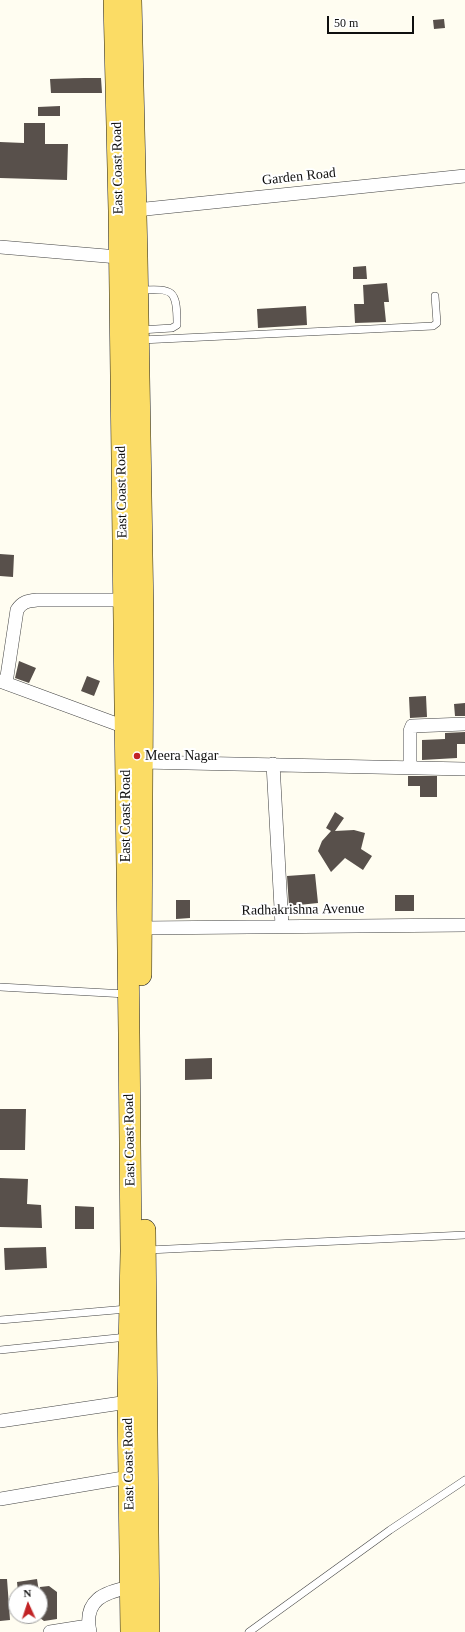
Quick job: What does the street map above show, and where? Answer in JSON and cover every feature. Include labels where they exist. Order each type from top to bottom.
[{"type":"main road","name":"East Coast Road","points":[[114,0],[119,211],[128,257],[138,290],[139,335],[143,614],[141,928],[146,1250],[149,1632]]},
{"type":"main road","name":"East Coast Road","points":[[131,0],[136,210],[128,257],[124,600],[131,1308],[128,1402],[131,1632]]},
{"type":"street","name":"Garden Road","points":[[136,210],[465,176]]},
{"type":"street","points":[[0,247],[128,257]]},
{"type":"street","points":[[124,600],[36,600],[26,601],[21,604],[17,610],[3,682],[125,727]]},
{"type":"street","points":[[410,766],[410,731],[412,726],[465,724]]},
{"type":"street","points":[[142,762],[410,766],[465,769]]},
{"type":"street","points":[[273,764],[282,926]]},
{"type":"street","name":"Radhakrishna Avenue","points":[[141,928],[465,925]]},
{"type":"street","points":[[0,1421],[128,1402]]},
{"type":"street","points":[[0,1499],[129,1477]]},
{"type":"street","points":[[50,1632],[89,1629],[92,1605],[97,1598],[110,1592],[131,1587]]},
{"type":"lane","points":[[138,290],[172,292],[177,311],[175,326],[139,335]]},
{"type":"lane","points":[[139,335],[433,326],[437,323],[435,296]]},
{"type":"lane","points":[[0,987],[128,994]]},
{"type":"lane","points":[[146,1250],[465,1235]]},
{"type":"lane","points":[[0,1320],[131,1308]]},
{"type":"lane","points":[[0,1350],[130,1337]]},
{"type":"lane","points":[[249,1632],[390,1530],[465,1480]]},
{"type":"building","points":[[444,19],[445,28],[434,29],[433,20]]},
{"type":"building","points":[[101,78],[102,93],[51,93],[50,79]]},
{"type":"building","points":[[60,106],[60,116],[38,116],[38,107]]},
{"type":"building","points":[[24,123],[45,123],[45,144],[68,144],[67,180],[0,178],[0,142],[24,143]]},
{"type":"building","points":[[366,266],[367,279],[353,279],[353,267]]},
{"type":"building","points":[[387,283],[389,302],[384,302],[386,322],[355,323],[354,304],[364,304],[363,285]]},
{"type":"building","points":[[306,306],[307,325],[258,328],[257,309]]},
{"type":"building","points":[[0,554],[14,555],[13,577],[0,576]]},
{"type":"building","points":[[19,661],[36,668],[29,683],[15,678]]},
{"type":"building","points":[[87,676],[100,681],[94,696],[81,691]]},
{"type":"building","points":[[426,696],[427,717],[410,718],[409,697]]},
{"type":"building","points":[[465,703],[465,716],[455,716],[454,704]]},
{"type":"building","points":[[465,732],[465,744],[457,744],[457,758],[422,760],[422,740],[445,739],[445,733]]},
{"type":"building","points":[[408,776],[437,776],[437,797],[420,797],[420,786],[408,786]]},
{"type":"building","points":[[335,812],[344,818],[335,831],[354,830],[365,833],[361,849],[372,856],[363,870],[345,858],[331,872],[318,851],[322,841],[331,831],[326,828]]},
{"type":"building","points":[[315,874],[318,903],[289,906],[287,876]]},
{"type":"building","points":[[395,895],[414,895],[414,911],[395,911]]},
{"type":"building","points":[[176,900],[190,900],[190,918],[176,919]]},
{"type":"building","points":[[212,1058],[212,1079],[185,1080],[185,1059]]},
{"type":"building","points":[[0,1109],[26,1109],[25,1150],[0,1150]]},
{"type":"building","points":[[0,1178],[28,1179],[27,1204],[41,1205],[42,1228],[0,1227]]},
{"type":"building","points":[[75,1206],[94,1207],[94,1229],[75,1229]]},
{"type":"building","points":[[46,1247],[47,1268],[5,1270],[4,1248]]},
{"type":"building","points":[[0,1579],[7,1579],[8,1620],[0,1621]]},
{"type":"building","points":[[37,1579],[38,1584],[17,1584],[17,1582]]},
{"type":"building","points":[[48,1586],[57,1592],[57,1619],[48,1620]]},
{"type":"place","name":"Meera Nagar","points":[[137,756]]}]
